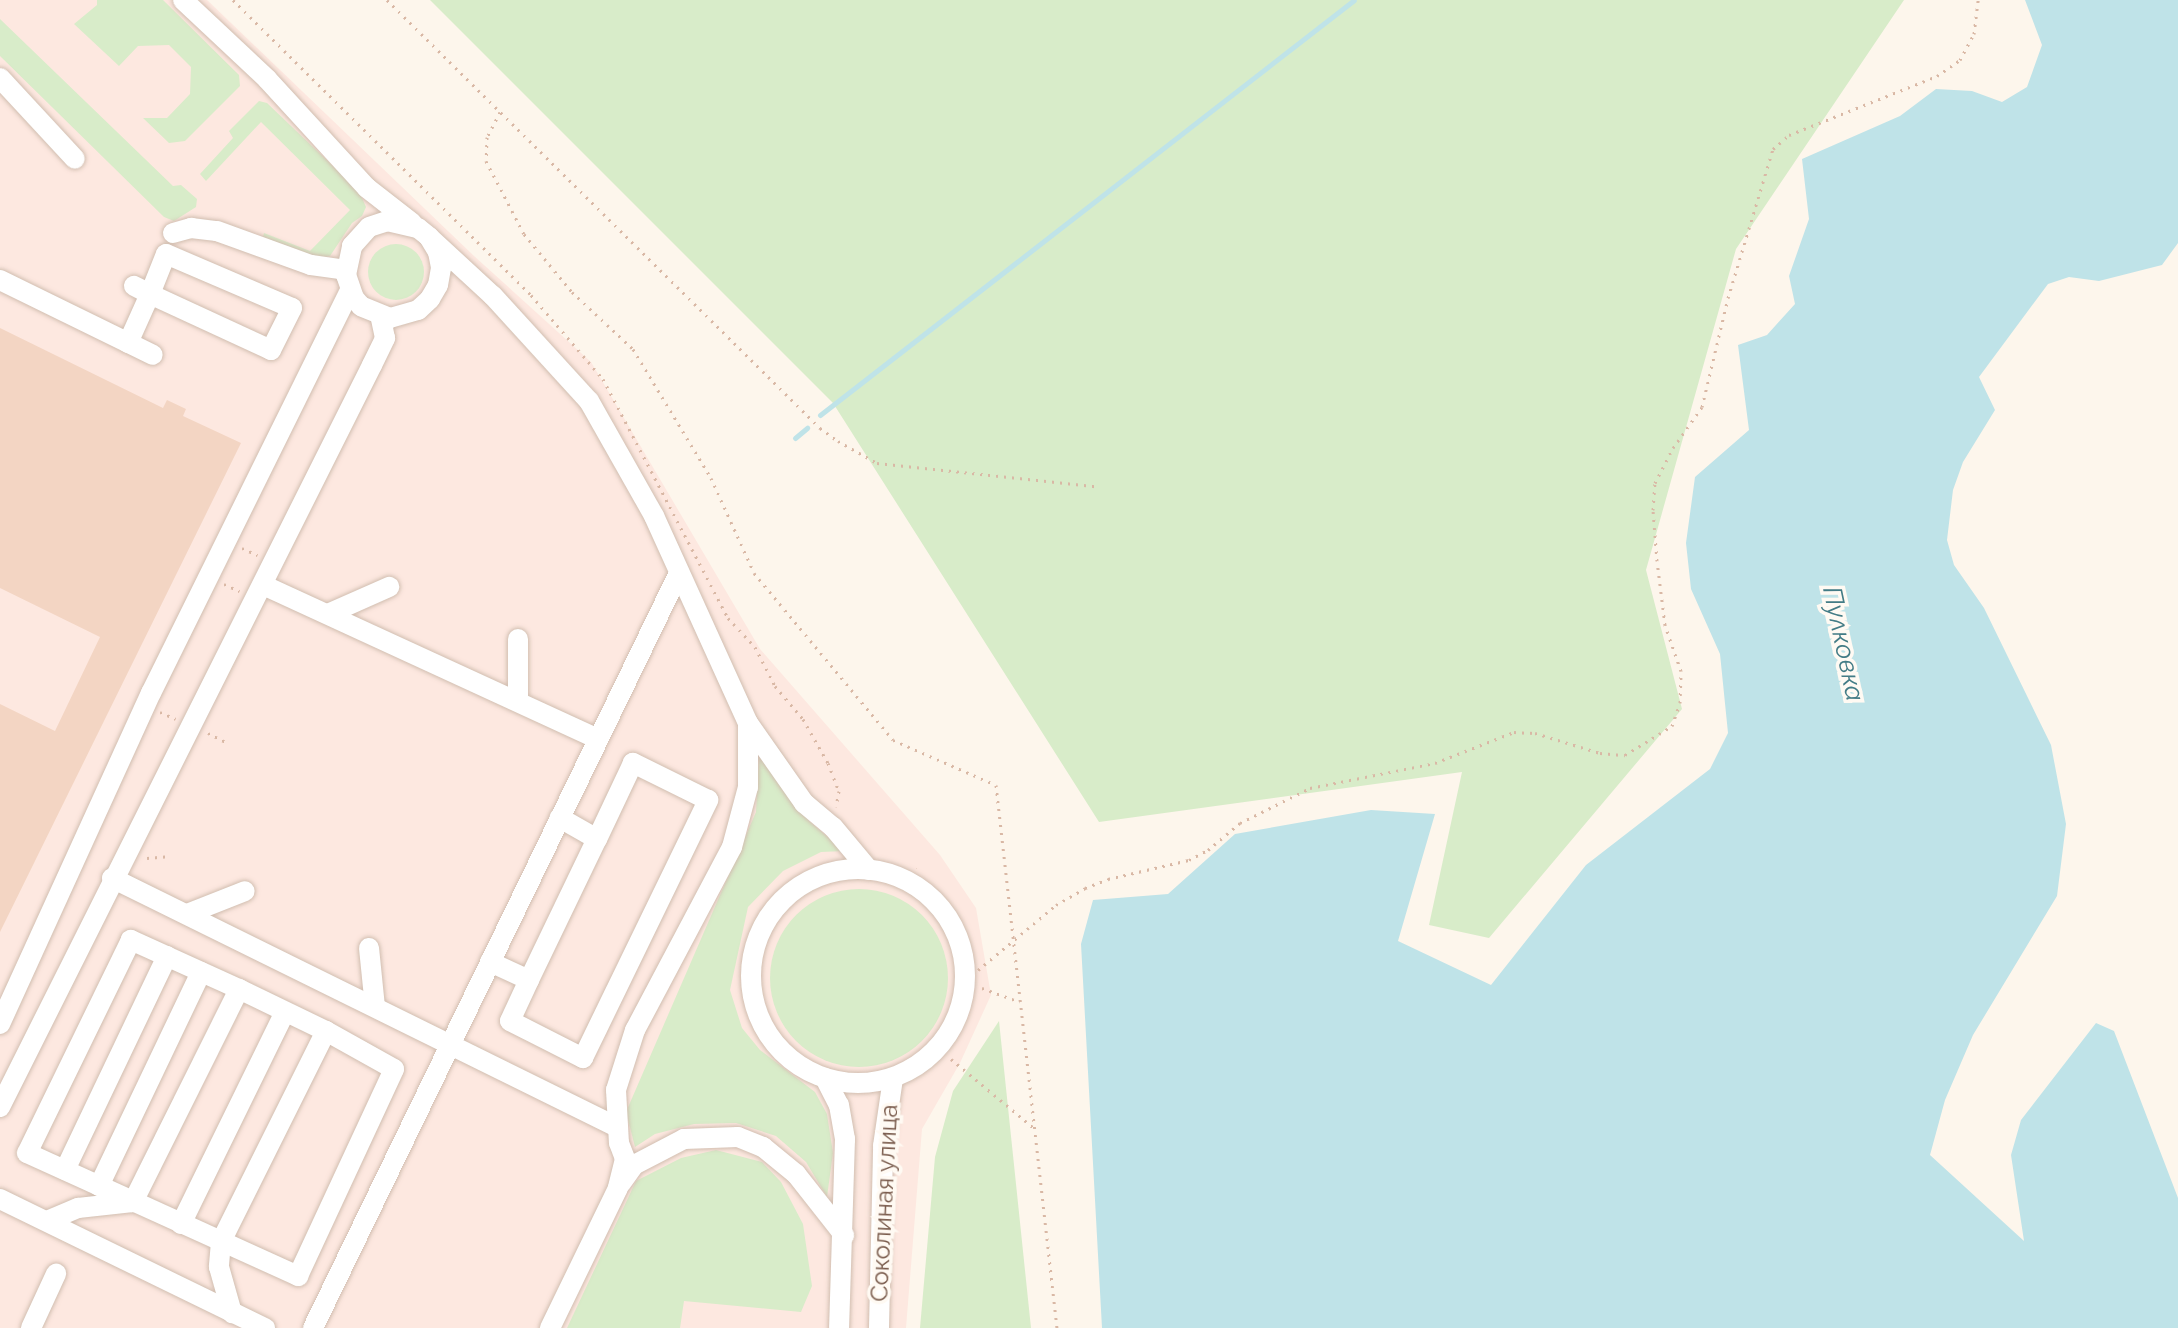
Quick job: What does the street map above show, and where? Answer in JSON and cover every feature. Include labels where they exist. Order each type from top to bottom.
[{"type":"street","points":[[183,0],[267,79],[367,188],[493,296],[589,401],[654,516],[748,723],[804,803],[833,827],[869,870]]},
{"type":"street","points":[[0,78],[75,159]]},
{"type":"street","points":[[0,1024],[157,681],[348,280],[352,246],[369,227],[373,215],[367,188]]},
{"type":"street","points":[[173,233],[191,228],[217,231],[348,280],[361,306],[380,315],[404,316],[430,299],[438,285],[441,268],[438,252],[423,233],[387,221],[369,227]]},
{"type":"street","points":[[128,343],[142,290],[166,254],[292,308],[271,350],[142,290]]},
{"type":"street","points":[[0,280],[153,355]]},
{"type":"street","points":[[0,1107],[385,338],[380,315]]},
{"type":"street","points":[[313,1328],[679,573]]},
{"type":"street","points":[[263,585],[598,739]]},
{"type":"street","points":[[328,614],[389,587]]},
{"type":"street","points":[[518,639],[518,700]]},
{"type":"street","points":[[618,1188],[625,1159],[617,1127],[616,1090],[635,1030],[732,847],[748,787],[748,723]]},
{"type":"street","points":[[633,763],[708,800],[583,1058],[510,1021],[529,980],[633,763]]},
{"type":"street","points":[[560,818],[597,839]]},
{"type":"street","points":[[869,870],[912,874],[949,919],[962,951],[965,985],[961,1007],[946,1038],[923,1062],[893,1078],[859,1084],[825,1078],[791,1060],[765,1031],[752,994],[753,955],[768,918],[795,890],[830,873],[869,870]]},
{"type":"street","points":[[112,878],[617,1127]]},
{"type":"street","points":[[187,914],[245,891]]},
{"type":"street","points":[[131,940],[201,972],[326,1031],[394,1069],[298,1276],[27,1153],[131,940]]},
{"type":"street","points":[[369,948],[375,1007]]},
{"type":"street","points":[[65,1170],[167,956]]},
{"type":"street","points":[[490,962],[529,980]]},
{"type":"street","points":[[99,1186],[201,972]]},
{"type":"street","points":[[133,1202],[239,989]]},
{"type":"street","points":[[181,1224],[285,1012]]},
{"type":"street","points":[[232,1313],[219,1267],[221,1242],[326,1031]]},
{"type":"street","name":"Соколиная улица","points":[[825,1078],[839,1105],[845,1139],[839,1328]]},
{"type":"street","name":"Соколиная улица","points":[[879,1328],[883,1146],[893,1078]]},
{"type":"street","points":[[550,1328],[618,1188],[634,1165],[684,1139],[738,1137],[763,1147],[796,1174],[844,1235]]},
{"type":"street","points":[[0,1199],[265,1328]]},
{"type":"street","points":[[47,1221],[78,1208],[133,1202]]},
{"type":"street","points":[[31,1328],[56,1274]]},
{"type":"path","points":[[387,0],[809,417],[838,441],[877,463],[1100,487]]},
{"type":"path","points":[[978,970],[1056,905],[1085,888],[1108,879],[1189,860],[1208,850],[1240,823],[1310,788],[1435,763],[1514,732],[1535,733],[1600,753],[1625,755],[1672,726],[1680,703],[1681,671],[1665,625],[1654,523],[1655,483],[1673,448],[1702,407],[1728,298],[1773,149],[1789,135],[1937,76],[1949,68],[1960,60],[1974,34],[1978,0]]},
{"type":"path","points":[[500,112],[487,137],[486,161],[524,234],[572,292],[633,349],[711,478],[754,573],[893,740],[996,785],[1057,1328]]},
{"type":"path","points":[[982,988],[1020,1002]]},
{"type":"path","points":[[951,1059],[1035,1129]]},
{"type":"shaded area","points":[[0,0],[207,0],[474,256],[591,362],[760,649],[940,855],[976,908],[991,995],[960,1063],[922,1129],[906,1328],[0,1328]]},
{"type":"green space","points":[[97,0],[163,0],[239,75],[240,86],[185,141],[169,143],[143,118],[167,118],[190,94],[191,67],[169,45],[138,46],[119,66],[74,24],[97,5]]},
{"type":"green space","points":[[430,0],[1904,0],[1736,249],[1646,570],[1682,709],[1489,938],[1429,925],[1462,772],[1099,822],[833,403]]},
{"type":"green space","points":[[0,19],[173,186],[181,185],[197,199],[196,207],[174,221],[164,217],[0,56]]},
{"type":"green space","points":[[259,101],[267,103],[359,191],[366,207],[362,216],[352,223],[330,256],[319,258],[263,237],[264,233],[310,251],[350,210],[261,122],[206,181],[200,174],[233,138],[229,131]]},
{"type":"green space","points":[[396,244],[416,252],[424,272],[416,292],[396,300],[376,292],[368,272],[376,252]]},
{"type":"green space","points":[[759,754],[809,821],[844,851],[821,852],[783,871],[748,907],[730,990],[742,1028],[760,1050],[815,1092],[827,1114],[833,1153],[827,1197],[806,1162],[776,1136],[736,1123],[694,1124],[655,1134],[635,1147],[626,1112],[756,812]]},
{"type":"green space","points":[[859,889],[893,896],[922,915],[941,944],[948,978],[941,1012],[922,1041],[893,1060],[859,1067],[825,1060],[796,1041],[777,1012],[770,978],[777,944],[796,915],[825,896]]},
{"type":"green space","points":[[999,1021],[1031,1328],[920,1328],[935,1157],[953,1091]]},
{"type":"green space","points":[[716,1150],[762,1162],[781,1182],[803,1224],[812,1286],[801,1312],[684,1301],[680,1328],[567,1328],[636,1181],[681,1158]]},
{"type":"water","name":"Пулковка","points":[[2025,0],[2178,0],[2178,243],[2162,265],[2099,281],[2069,277],[2048,284],[1979,377],[1995,410],[1963,462],[1953,490],[1947,540],[1954,565],[1984,608],[2051,745],[2066,824],[2057,896],[1973,1035],[1945,1100],[1930,1155],[2024,1241],[2011,1155],[2021,1120],[2096,1023],[2114,1031],[2178,1198],[2178,1328],[1102,1328],[1081,944],[1093,900],[1168,894],[1235,834],[1371,810],[1435,814],[1398,941],[1491,985],[1586,865],[1710,769],[1728,733],[1720,654],[1691,589],[1686,543],[1695,477],[1749,430],[1738,345],[1767,335],[1795,304],[1789,276],[1809,219],[1802,159],[1900,116],[1936,89],[1972,91],[2002,102],[2027,87],[2042,45]]},
{"type":"building","points":[[0,328],[163,408],[167,400],[186,409],[183,416],[241,443],[0,932],[0,704],[55,731],[100,637],[0,588]]},
{"type":"waterway","points":[[820,415],[1354,0]]},
{"type":"waterway","points":[[795,438],[807,428]]}]
